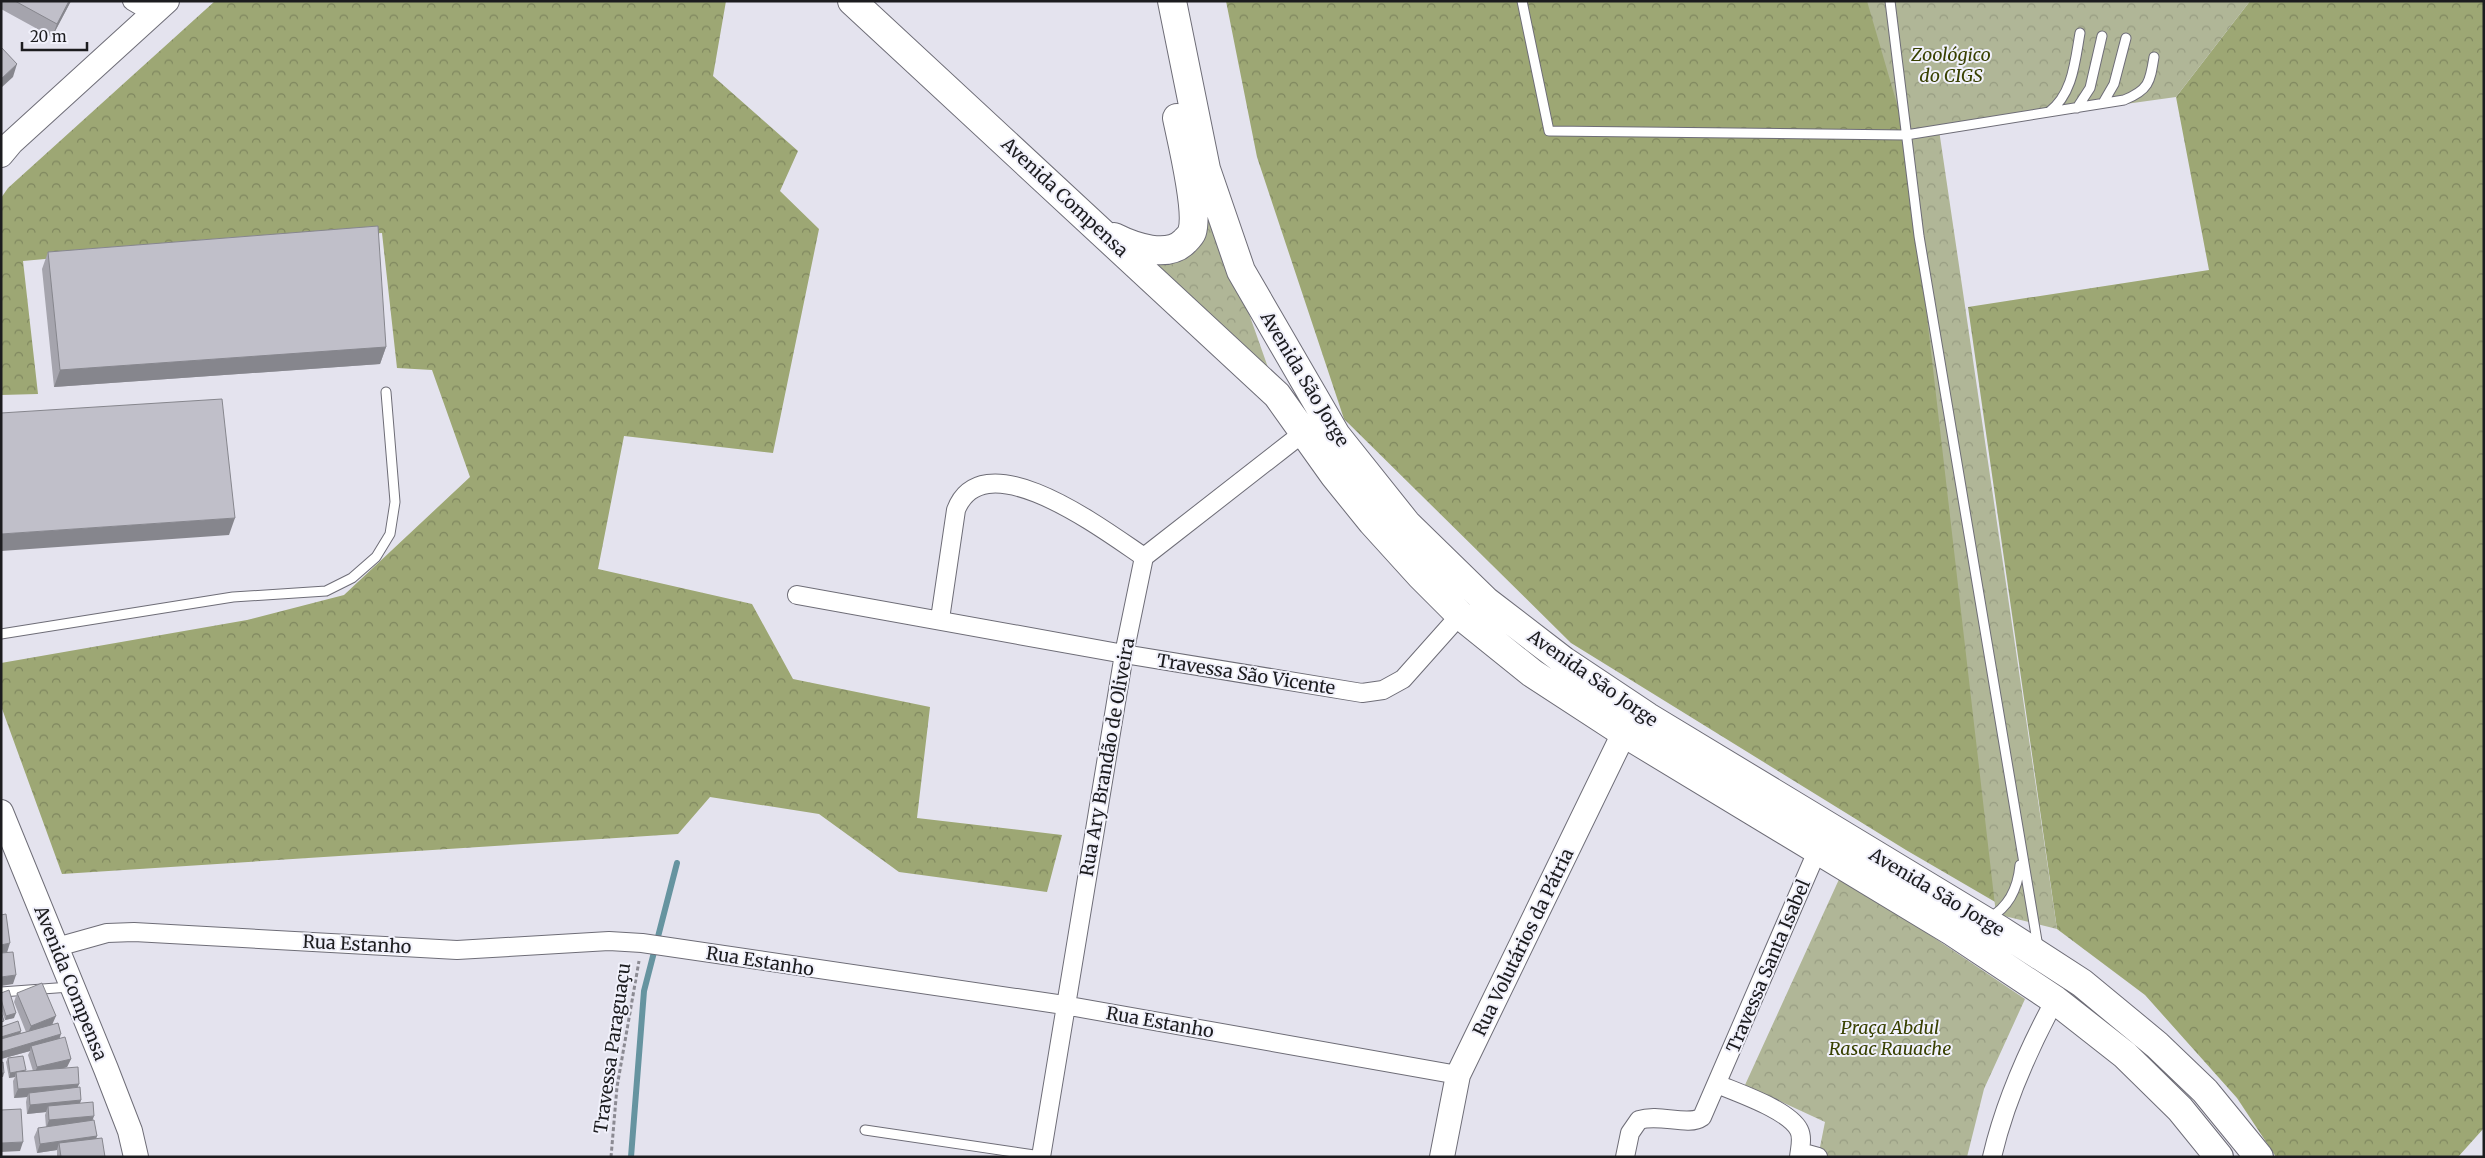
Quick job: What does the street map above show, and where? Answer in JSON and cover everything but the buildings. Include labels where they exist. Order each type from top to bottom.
[{"type":"main road","name":"Avenida Compensa","points":[[852,1],[1277,395]]},
{"type":"main road","points":[[1101,230],[1140,247],[1160,250],[1179,247],[1192,234],[1194,214],[1157,1]]},
{"type":"main road","name":"Avenida São Jorge","points":[[1172,1],[1206,169],[1241,271],[1336,435],[1407,524],[1486,601],[1564,661],[1648,717],[2040,954],[2082,983],[2157,1045],[2205,1091],[2259,1157]]},
{"type":"main road","name":"Avenida São Jorge","points":[[1277,395],[1372,522],[1421,576],[1460,615],[1532,673],[1624,733],[1953,932],[2055,1000],[2125,1055],[2180,1109],[2219,1157]]},
{"type":"street","points":[[132,1],[160,7]]},
{"type":"street","points":[[1,155],[11,143],[160,7]]},
{"type":"street","points":[[940,619],[956,510],[960,499],[969,491],[980,486],[993,484],[1011,486],[1042,494],[1094,523],[1144,557],[1303,432]]},
{"type":"street","name":"Rua Ary Brandão de Oliveira","points":[[1041,1156],[1064,1006],[1124,654],[1144,557]]},
{"type":"street","name":"Travessa São Vicente","points":[[797,595],[940,619],[1124,654],[1362,693],[1383,690],[1403,679],[1460,615]]},
{"type":"street","name":"Rua Volutários da Pátria","points":[[1442,1157],[1458,1075],[1624,733]]},
{"type":"street","name":"Avenida Compensa","points":[[1,812],[130,1131],[136,1157]]},
{"type":"street","name":"Travessa Santa Isabel","points":[[1625,1157],[1630,1134],[1639,1120],[1657,1116],[1693,1122],[1702,1117],[1818,849]]},
{"type":"street","name":"Rua Estanho","points":[[57,947],[107,933],[134,932],[457,950],[608,940],[642,943],[1064,1006],[1458,1075]]},
{"type":"street","points":[[1992,1157],[2015,1084],[2030,1048],[2055,1000]]},
{"type":"street","points":[[1717,1084],[1783,1114],[1800,1131],[1799,1154],[1818,1157]]},
{"type":"lane","points":[[1522,1],[1549,131],[1906,135],[2124,100],[2140,94],[2147,84],[2154,57]]},
{"type":"lane","points":[[1890,1],[1918,236],[2040,954]]},
{"type":"lane","points":[[2049,112],[2058,106],[2065,94],[2072,74],[2080,33]]},
{"type":"lane","points":[[2077,108],[2090,88],[2102,36]]},
{"type":"lane","points":[[2103,103],[2114,84],[2126,38]]},
{"type":"lane","points":[[1,634],[233,597],[326,591],[352,578],[376,558],[390,534],[395,502],[386,392]]},
{"type":"lane","points":[[1984,920],[1996,914],[2007,903],[2015,888],[2022,855]]},
{"type":"lane","points":[[1,992],[73,987]]},
{"type":"lane","points":[[865,1130],[1041,1156]]},
{"type":"path","name":"Travessa Paraguaçu","points":[[612,1157],[617,1087],[642,943]]},
{"type":"green space","points":[[215,1],[726,1],[713,76],[798,151],[780,191],[819,229],[773,453],[624,436],[598,569],[752,604],[793,679],[930,707],[917,818],[1062,835],[1047,892],[899,872],[819,814],[710,797],[678,834],[62,874],[1,706],[1,663],[247,620],[344,595],[470,477],[432,370],[397,368],[382,233],[197,245],[23,261],[38,394],[1,395],[1,198],[8,188]]},
{"type":"green space","points":[[1226,1],[1899,1],[2033,924],[1906,850],[1571,643],[1344,419],[1257,157]]},
{"type":"green space","name":"Zoológico do CIGS","points":[[1867,1],[2250,1],[2176,97],[1939,130],[2057,929],[1996,914],[1906,135]]},
{"type":"green space","points":[[2250,1],[2484,1],[2484,1128],[2458,1157],[2276,1157],[2237,1098],[2145,995],[2057,929],[1968,307],[2209,270],[2176,97]]},
{"type":"green space","points":[[1193,155],[1271,376],[1146,256],[1191,251],[1207,233]]},
{"type":"green space","name":"Praça Abdul Rasac Rauache","points":[[1841,875],[2025,999],[1984,1089],[1967,1157],[1818,1157],[1825,1122],[1745,1085]]},
{"type":"waterway","points":[[631,1157],[644,991],[677,863]]}]
